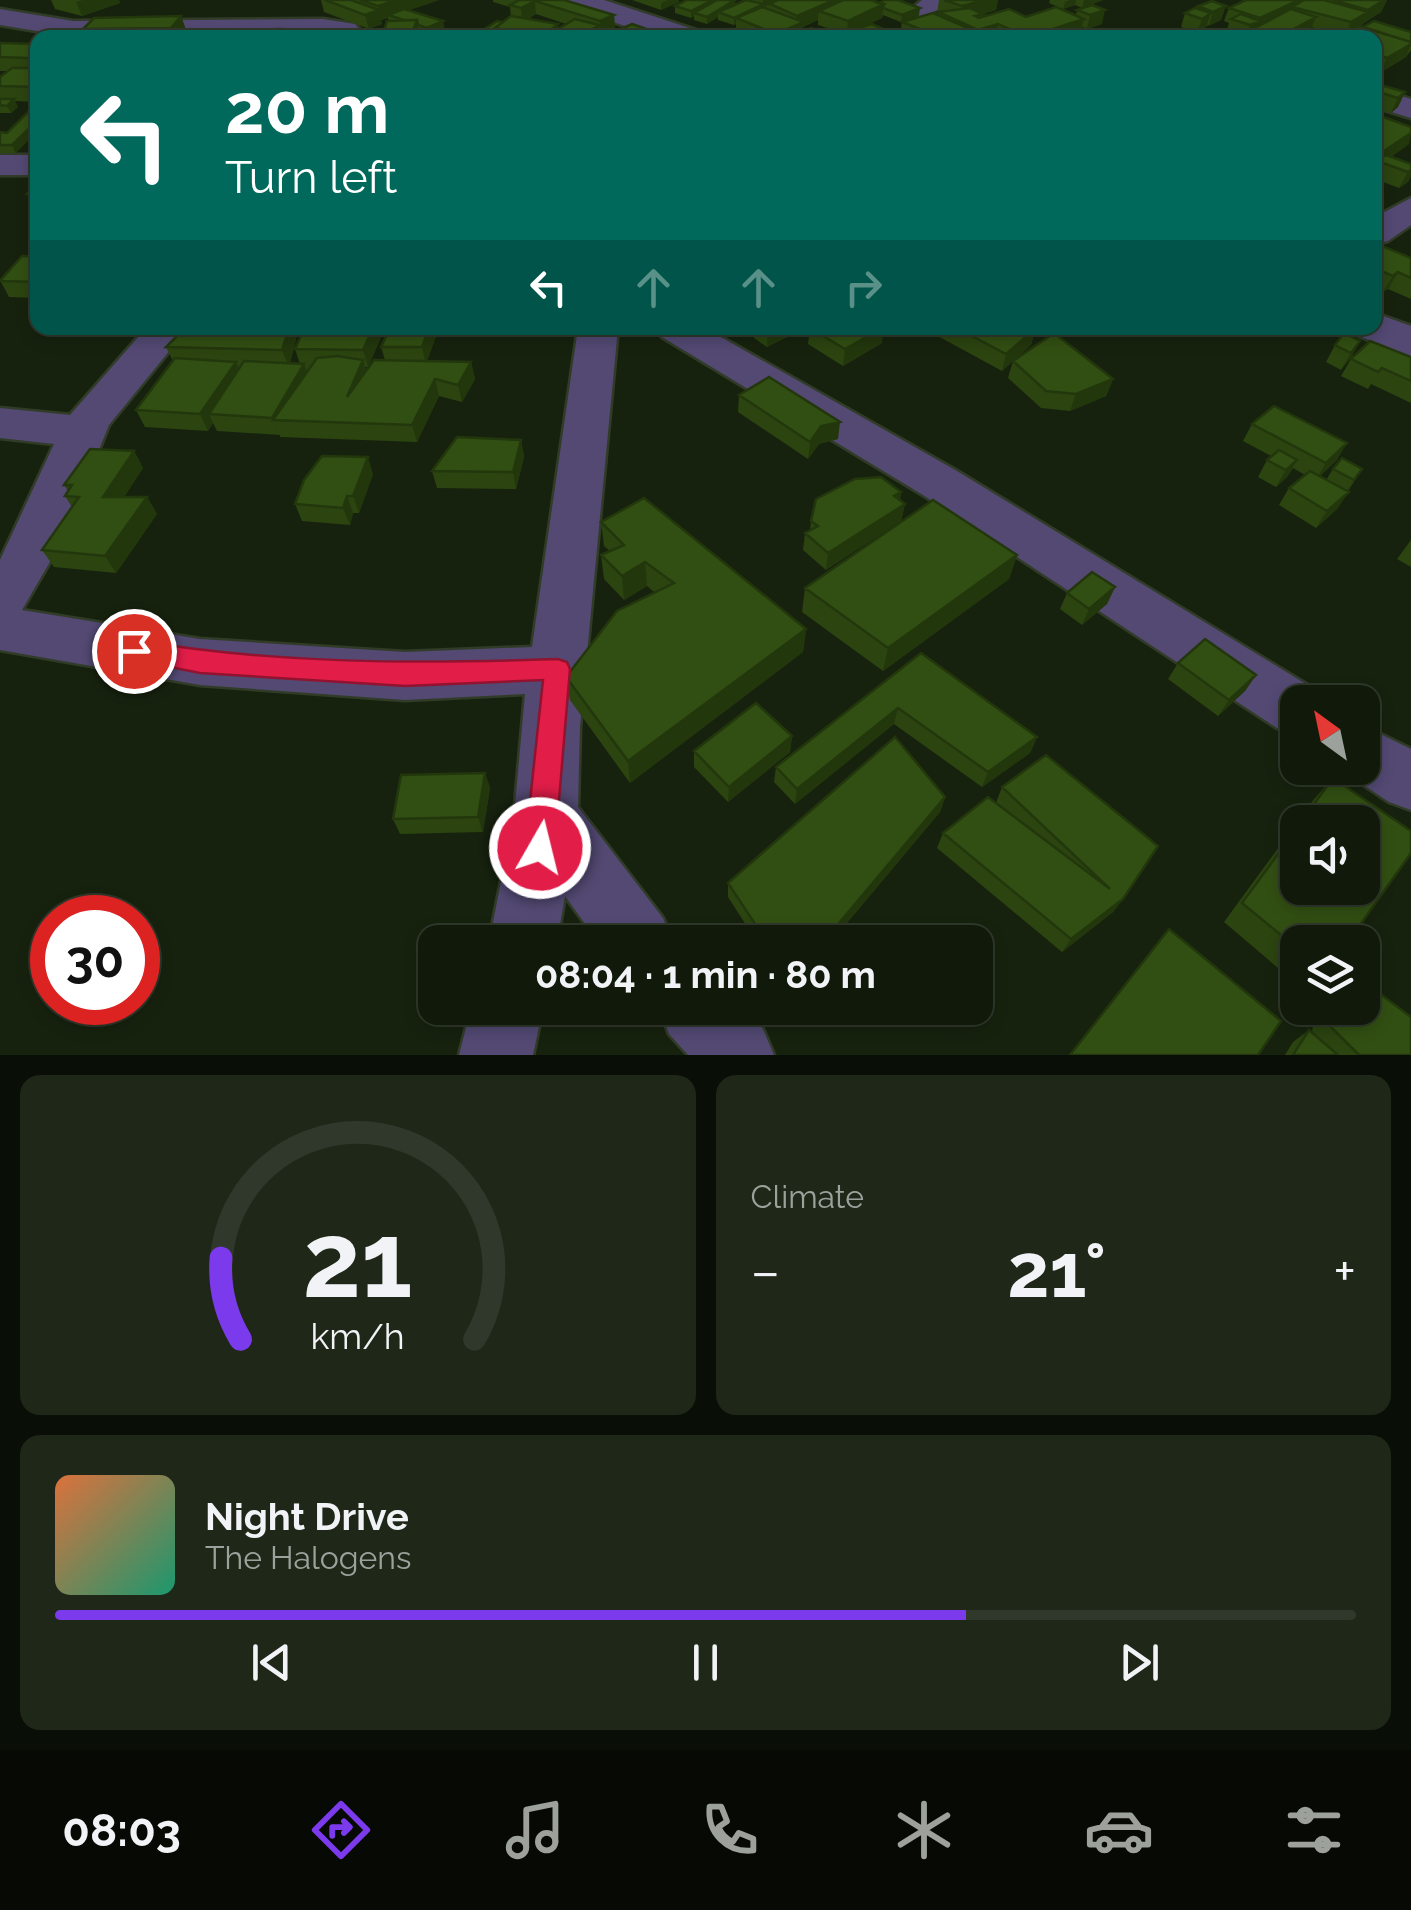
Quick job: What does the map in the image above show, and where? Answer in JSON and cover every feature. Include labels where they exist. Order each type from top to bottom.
[{"type":"street","points":[[576,0],[667,30]]},
{"type":"street","points":[[0,17],[51,27],[130,30]]},
{"type":"street","points":[[44,30],[51,27]]},
{"type":"street","points":[[198,30],[345,30]]},
{"type":"street","points":[[1,50],[30,37]]},
{"type":"street","points":[[0,166],[30,165]]},
{"type":"street","points":[[1382,228],[1411,209]]},
{"type":"street","points":[[1382,329],[1411,343]]},
{"type":"street","points":[[0,600],[41,535],[83,432],[162,335]]},
{"type":"street","points":[[526,925],[546,816],[558,669],[597,335]]},
{"type":"street","points":[[688,335],[940,483],[1280,699]]},
{"type":"street","points":[[0,424],[83,432]]},
{"type":"street","points":[[0,628],[200,662],[405,676],[558,669]]},
{"type":"street","points":[[1380,762],[1411,782]]},
{"type":"street","points":[[546,816],[626,925]]},
{"type":"street","points":[[496,1055],[504,1025]]},
{"type":"street","points":[[710,1025],[737,1055]]},
{"type":"building","points":[[325,0],[351,0],[379,10],[365,15]]},
{"type":"building","points":[[360,0],[397,0],[378,6]]},
{"type":"building","points":[[520,0],[564,0],[614,15],[600,21],[535,1],[521,8],[510,5]]},
{"type":"building","points":[[687,0],[713,0],[691,11],[675,6]]},
{"type":"building","points":[[717,0],[735,0],[707,17],[694,13]]},
{"type":"building","points":[[746,0],[764,4],[734,18],[718,12]]},
{"type":"building","points":[[778,0],[834,0],[797,16],[770,4]]},
{"type":"building","points":[[843,0],[884,4],[848,21],[819,11]]},
{"type":"building","points":[[885,0],[920,8],[902,15],[883,8],[884,4],[879,3]]},
{"type":"building","points":[[944,0],[985,0],[962,6]]},
{"type":"building","points":[[1246,0],[1299,0],[1260,18],[1229,8]]},
{"type":"building","points":[[1304,0],[1324,0],[1368,12],[1351,22],[1292,7]]},
{"type":"building","points":[[1333,0],[1384,0],[1368,10]]},
{"type":"building","points":[[1212,1],[1226,6],[1213,12],[1198,6]]},
{"type":"building","points":[[1092,5],[1105,10],[1090,15],[1077,10]]},
{"type":"building","points":[[762,7],[804,22],[785,30],[766,30],[736,18]]},
{"type":"building","points":[[1056,7],[1084,19],[1050,30],[1012,30],[998,24],[978,30],[938,12],[970,8],[983,14],[975,16],[979,18],[1009,9],[1026,17]]},
{"type":"building","points":[[1195,8],[1211,13],[1202,19],[1185,13]]},
{"type":"building","points":[[404,9],[443,21],[427,28],[418,25],[417,20],[388,15]]},
{"type":"building","points":[[1291,9],[1316,17],[1292,30],[1251,30]]},
{"type":"building","points":[[933,13],[972,30],[922,30],[902,22]]},
{"type":"building","points":[[1241,14],[1260,21],[1250,25],[1231,19]]},
{"type":"building","points":[[181,16],[171,28],[83,29],[94,18]]},
{"type":"building","points":[[511,16],[558,24],[550,30],[495,28]]},
{"type":"building","points":[[575,19],[599,25],[591,30],[556,30]]},
{"type":"building","points":[[417,20],[413,30],[384,30],[387,21]]},
{"type":"building","points":[[497,21],[503,22],[494,30],[483,30]]},
{"type":"building","points":[[1374,21],[1411,32],[1411,42],[1382,30],[1363,27]]},
{"type":"building","points":[[632,24],[649,30],[618,30]]},
{"type":"building","points":[[872,24],[886,30],[852,30]]},
{"type":"building","points":[[1382,33],[1411,42],[1411,44],[1387,58],[1382,56]]},
{"type":"building","points":[[0,43],[30,44],[28,58],[0,57]]},
{"type":"building","points":[[12,68],[30,68],[30,87],[0,86],[0,77]]},
{"type":"building","points":[[1382,85],[1405,92],[1398,98],[1382,93]]},
{"type":"building","points":[[0,99],[14,99],[7,106],[0,105]]},
{"type":"building","points":[[30,110],[30,128],[12,145],[0,145],[0,132],[7,133]]},
{"type":"building","points":[[1382,117],[1411,127],[1411,133],[1382,152]]},
{"type":"building","points":[[1386,155],[1411,164],[1411,170],[1382,163]]},
{"type":"building","points":[[1382,246],[1411,258],[1411,278],[1398,272],[1393,276],[1382,271]]},
{"type":"building","points":[[22,256],[30,256],[30,282],[0,281]]},
{"type":"building","points":[[178,335],[287,335],[282,350],[166,347]]},
{"type":"building","points":[[301,335],[370,335],[363,350],[295,349]]},
{"type":"building","points":[[387,335],[426,335],[422,347],[381,347]]},
{"type":"building","points":[[822,335],[870,335],[845,349]]},
{"type":"building","points":[[970,335],[1028,335],[1006,354]]},
{"type":"building","points":[[1057,335],[1113,379],[1076,394],[1046,391],[1013,361]]},
{"type":"building","points":[[1342,335],[1360,341],[1351,353],[1335,345]]},
{"type":"building","points":[[1370,341],[1411,357],[1411,381],[1351,359]]},
{"type":"building","points":[[175,358],[236,362],[200,414],[136,410]]},
{"type":"building","points":[[317,358],[363,360],[347,397],[374,360],[471,362],[458,385],[435,379],[412,425],[273,420]]},
{"type":"building","points":[[244,361],[304,364],[272,418],[209,414]]},
{"type":"building","points":[[769,377],[840,422],[821,426],[810,442],[739,395]]},
{"type":"building","points":[[1274,406],[1347,443],[1326,463],[1252,424]]},
{"type":"building","points":[[457,437],[521,440],[513,472],[432,471]]},
{"type":"building","points":[[90,449],[134,451],[103,497],[147,497],[105,556],[42,550],[79,497],[65,496],[72,485],[64,485]]},
{"type":"building","points":[[1279,450],[1297,460],[1286,470],[1267,460]]},
{"type":"building","points":[[322,456],[368,457],[353,496],[347,496],[343,508],[295,504],[304,480]]},
{"type":"building","points":[[1342,458],[1362,469],[1354,480],[1333,469]]},
{"type":"building","points":[[1310,471],[1349,492],[1327,511],[1289,488]]},
{"type":"building","points":[[881,477],[901,492],[894,496],[905,504],[828,553],[805,533],[818,526],[811,521],[816,499],[855,479]]},
{"type":"building","points":[[644,498],[806,629],[628,761],[566,677],[617,611],[674,583],[645,562],[622,576],[601,555],[624,545],[601,522]]},
{"type":"building","points":[[933,500],[1017,555],[888,648],[805,588]]},
{"type":"building","points":[[1092,572],[1115,587],[1089,609],[1067,593]]},
{"type":"building","points":[[1205,639],[1256,675],[1229,700],[1178,663]]},
{"type":"building","points":[[921,653],[1037,737],[988,772],[898,708],[797,789],[776,767]]},
{"type":"building","points":[[756,703],[792,736],[729,787],[694,751]]},
{"type":"building","points":[[895,737],[945,797],[837,925],[756,925],[728,883]]},
{"type":"building","points":[[1046,755],[1158,846],[1123,899],[1071,939],[943,833],[988,797],[1110,889],[1002,787]]},
{"type":"building","points":[[485,773],[478,817],[393,819],[401,775]]},
{"type":"building","points":[[1328,785],[1343,785],[1373,805],[1313,805]]},
{"type":"building","points":[[1380,810],[1411,831],[1411,853],[1380,897]]},
{"type":"building","points":[[1280,851],[1280,905],[1374,905],[1360,925],[1280,925],[1280,934],[1242,903]]},
{"type":"building","points":[[1169,929],[1280,1020],[1258,1055],[1070,1055]]},
{"type":"building","points":[[1380,994],[1411,1017],[1411,1055],[1359,1055],[1329,1025],[1380,1025]]},
{"type":"building","points":[[1309,1030],[1338,1055],[1293,1055]]},
{"type":"route","points":[[134,651],[200,662],[405,676],[558,669],[540,848]]}]
